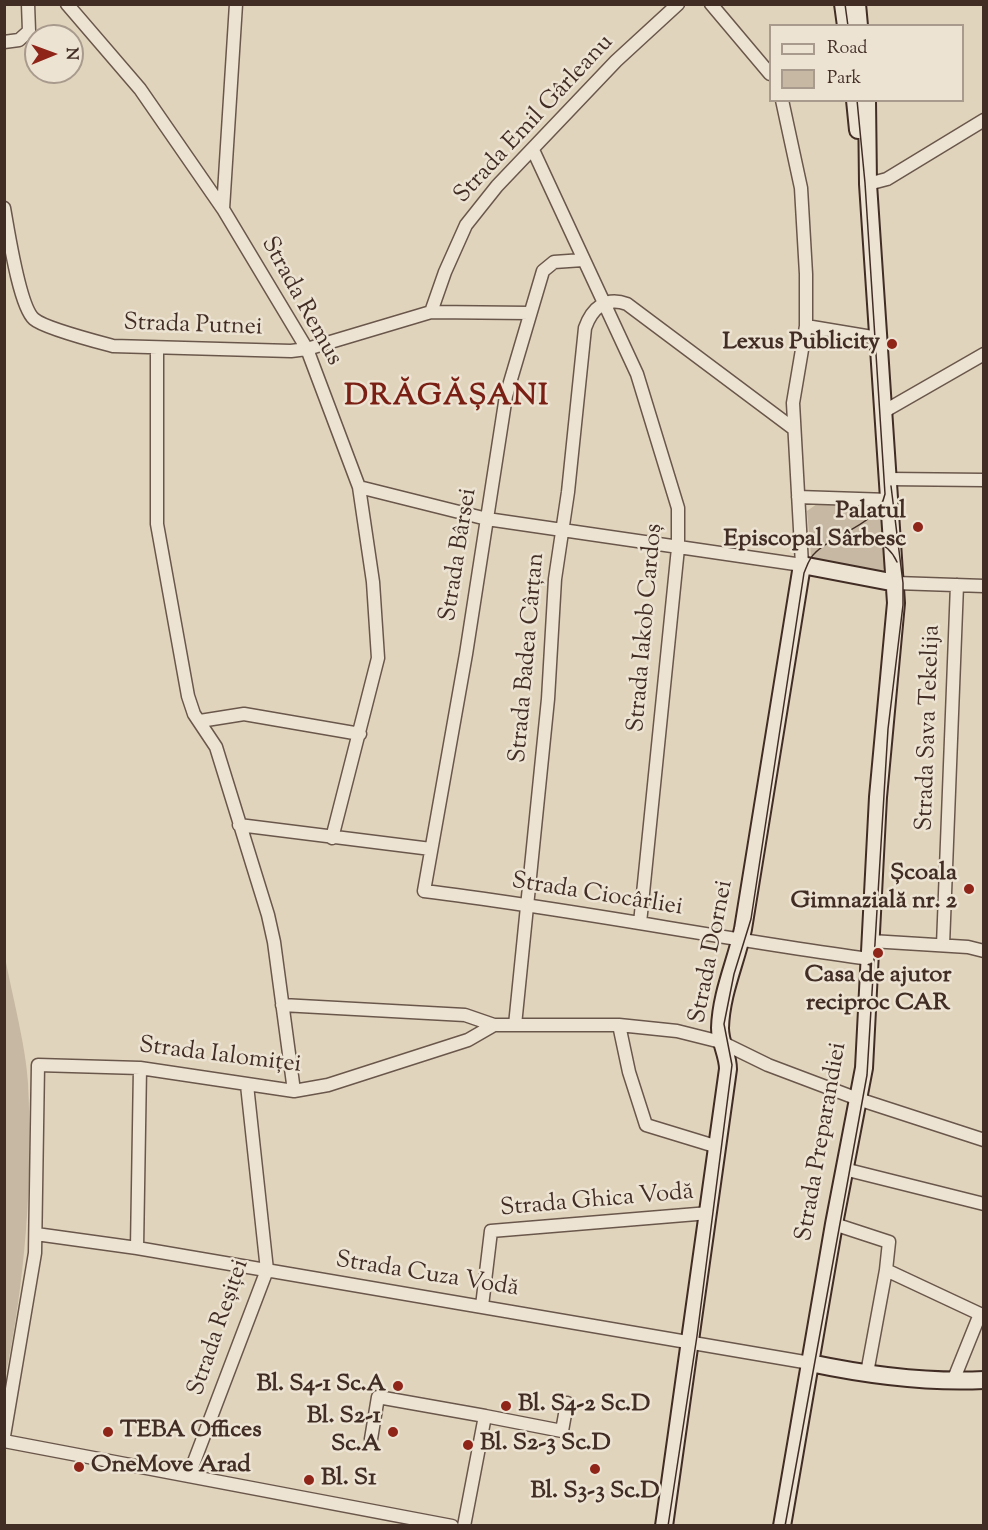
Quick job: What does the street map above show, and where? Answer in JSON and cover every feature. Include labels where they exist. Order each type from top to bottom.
[{"type":"main road","points":[[843,4],[846,24]]},
{"type":"main road","points":[[857,4],[860,24]]},
{"type":"main road","points":[[855,102],[868,184]]},
{"type":"main road","points":[[867,102],[868,184]]},
{"type":"main road","name":"Strada Preparandiei","points":[[782,1526],[834,1224],[864,1068],[878,797],[897,603],[868,184]]},
{"type":"main road","points":[[802,565],[896,583]]},
{"type":"main road","name":"Strada Dornei","points":[[664,1526],[710,1213],[728,1069],[721,1042],[720,1019],[731,965],[740,942],[802,565]]},
{"type":"main road","points":[[810,1363],[867,1373],[953,1382],[984,1380]]},
{"type":"street","points":[[4,42],[19,40],[29,31],[27,4]]},
{"type":"street","points":[[223,209],[236,4]]},
{"type":"street","name":"Strada Emil Gârleanu","points":[[431,312],[445,272],[466,225],[497,186],[616,61],[678,4]]},
{"type":"street","points":[[711,4],[769,72]]},
{"type":"street","name":"Strada Remus","points":[[69,7],[140,89],[223,209],[307,349],[359,487],[373,582],[378,658],[332,838]]},
{"type":"street","points":[[359,487],[487,519],[562,532],[802,565],[794,429],[794,389],[806,326],[806,274],[801,188],[782,102]]},
{"type":"street","points":[[868,184],[887,179],[984,120]]},
{"type":"street","name":"Strada Iakob Cardoș","points":[[533,150],[637,374],[650,408],[678,508],[678,548],[640,923]]},
{"type":"street","name":"Strada Putnei","points":[[4,208],[24,299],[34,320],[113,346],[267,351],[307,349],[431,312],[530,313]]},
{"type":"street","name":"Strada Bârsei","points":[[424,891],[466,654],[506,396],[530,313],[547,265],[554,262],[583,260]]},
{"type":"street","points":[[604,303],[613,300],[627,304],[794,429]]},
{"type":"street","name":"Strada Badea Cârțan","points":[[515,1025],[548,699],[555,579],[585,328],[589,316],[604,303]]},
{"type":"street","points":[[806,326],[878,338]]},
{"type":"street","points":[[157,348],[157,524],[188,696],[194,714],[216,747],[268,915],[294,1091]]},
{"type":"street","points":[[883,412],[984,354]]},
{"type":"street","points":[[888,479],[984,480]]},
{"type":"street","points":[[798,497],[889,500]]},
{"type":"street","points":[[896,583],[984,586]]},
{"type":"street","name":"Strada Sava Tekelija","points":[[943,945],[957,585]]},
{"type":"street","points":[[200,721],[229,715],[254,715],[360,734]]},
{"type":"street","points":[[239,825],[430,849]]},
{"type":"street","name":"Strada Ciocârliei","points":[[424,891],[528,904],[740,942],[870,959]]},
{"type":"street","points":[[871,941],[943,945],[984,951]]},
{"type":"street","points":[[282,1005],[465,1015],[494,1025],[619,1025],[677,1031],[721,1042],[768,1065],[858,1099],[984,1140]]},
{"type":"street","points":[[465,1015],[468,1040]]},
{"type":"street","name":"Strada Ialomiței","points":[[36,1234],[38,1065],[141,1068],[294,1091],[328,1085],[468,1040],[494,1025]]},
{"type":"street","points":[[619,1025],[631,1082],[646,1125],[718,1147]]},
{"type":"street","points":[[137,1248],[141,1068]]},
{"type":"street","name":"Strada Reșiței","points":[[189,1475],[267,1270],[247,1085]]},
{"type":"street","points":[[844,1169],[984,1204]]},
{"type":"street","name":"Strada Ghica Vodă","points":[[482,1306],[491,1231],[710,1213]]},
{"type":"street","points":[[834,1224],[889,1242],[867,1373]]},
{"type":"street","points":[[4,1436],[33,1274],[36,1234]]},
{"type":"street","name":"Strada Cuza Vodă","points":[[36,1234],[137,1248],[810,1363]]},
{"type":"street","points":[[886,1270],[982,1315],[953,1382]]},
{"type":"street","points":[[371,1439],[378,1397],[562,1431],[567,1403]]},
{"type":"street","points":[[464,1526],[485,1416]]},
{"type":"street","points":[[4,1441],[189,1475],[397,1520],[452,1526]]},
{"type":"green space","points":[[873,503],[882,507],[889,565],[880,572],[817,562],[811,555],[807,511],[817,504]]},
{"type":"green space","points":[[5,957],[27,1069],[29,1157],[26,1232],[18,1306],[5,1379]]},
{"type":"tram line","points":[[845,4],[848,24]]},
{"type":"tram line","points":[[668,1526],[697,1336],[732,1065],[724,1024],[734,974],[751,919],[804,573],[813,555],[823,546],[865,521],[881,505],[885,494],[865,183],[857,102]]},
{"type":"tram line","points":[[785,1526],[867,1075],[888,729],[903,605],[903,583],[891,486]]},
{"type":"tram line","points":[[839,539],[873,540],[887,548],[897,562]]},
{"type":"place","name":"Lexus Publicity","points":[[892,344]]},
{"type":"place","name":"Palatul Episcopal Sârbesc","points":[[918,527]]},
{"type":"place","name":"Școala Gimnazială nr. 2","points":[[969,889]]},
{"type":"place","name":"Casa de ajutor reciproc CAR","points":[[878,953]]},
{"type":"place","name":"Bl. S4-1 Sc.A","points":[[398,1386]]},
{"type":"place","name":"Bl. S4-2 Sc.D","points":[[506,1406]]},
{"type":"place","name":"TEBA Offices","points":[[108,1432]]},
{"type":"place","name":"Bl. S2-1 Sc.A","points":[[393,1432]]},
{"type":"place","name":"Bl. S2-3 Sc.D","points":[[468,1445]]},
{"type":"place","name":"OneMove Arad","points":[[79,1467]]},
{"type":"place","name":"Bl. S3-3 Sc.D","points":[[595,1469]]},
{"type":"place","name":"Bl. S1","points":[[309,1480]]},
{"type":"district","name":"DRĂGĂȘANI","points":[[447,399]]}]
